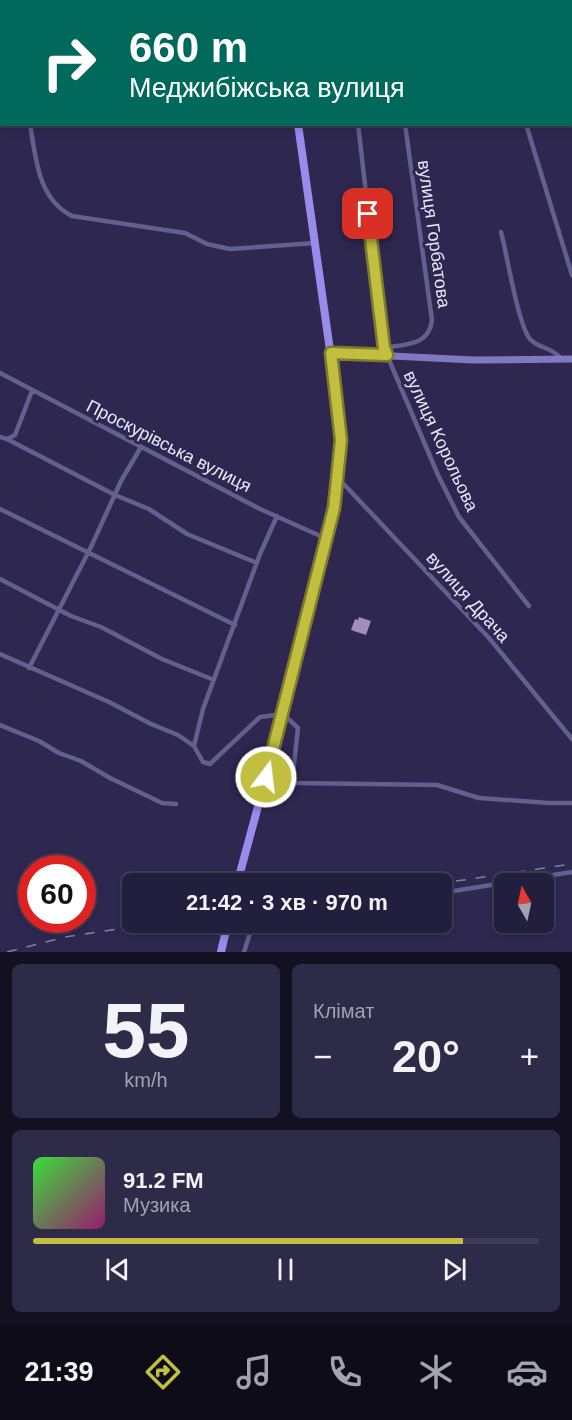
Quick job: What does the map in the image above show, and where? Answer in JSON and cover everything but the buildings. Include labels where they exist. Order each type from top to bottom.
[{"type":"main road","points":[[240,873],[327,539],[338,478],[341,440],[331,353],[298,126]]},
{"type":"main road","points":[[331,353],[386,352],[473,360],[572,358]]},
{"type":"main road","points":[[221,952],[225,933]]},
{"type":"street","points":[[30,126],[42,181],[49,198],[59,210],[72,216],[185,233],[207,244],[230,249],[316,243]]},
{"type":"street","name":"вулиця Корольова","points":[[358,126],[386,352],[438,475],[459,517],[529,606]]},
{"type":"street","name":"вулиця Горбатова","points":[[386,352],[426,338],[431,330],[432,320],[405,126]]},
{"type":"street","points":[[527,126],[572,275]]},
{"type":"street","points":[[501,232],[529,339],[538,345],[553,349],[561,358]]},
{"type":"street","name":"Проскурівська вулиця","points":[[0,373],[141,447],[327,539]]},
{"type":"street","points":[[7,439],[15,435],[32,391]]},
{"type":"street","points":[[0,437],[115,495],[149,509],[187,534],[257,563]]},
{"type":"street","points":[[29,668],[141,447]]},
{"type":"street","name":"вулиця Драча","points":[[338,478],[489,638],[572,739]]},
{"type":"street","points":[[0,509],[236,625]]},
{"type":"street","points":[[194,746],[195,735],[214,680],[257,563],[277,516]]},
{"type":"street","points":[[0,579],[162,659],[214,680]]},
{"type":"street","points":[[0,654],[178,735],[194,746],[203,762],[210,764],[260,717],[283,714],[298,728],[293,774],[293,780],[297,783],[437,785],[479,798],[572,803]]},
{"type":"street","points":[[0,725],[81,761],[104,775],[162,803],[176,804]]},
{"type":"street","points":[[452,891],[572,872]]},
{"type":"street","points":[[244,952],[251,933]]},
{"type":"railway","points":[[452,882],[572,864]]},
{"type":"railway","points":[[7,952],[65,937],[122,928]]},
{"type":"route","points":[[266,777],[334,508],[341,440],[331,353],[387,355],[384,348],[368,214]]}]
